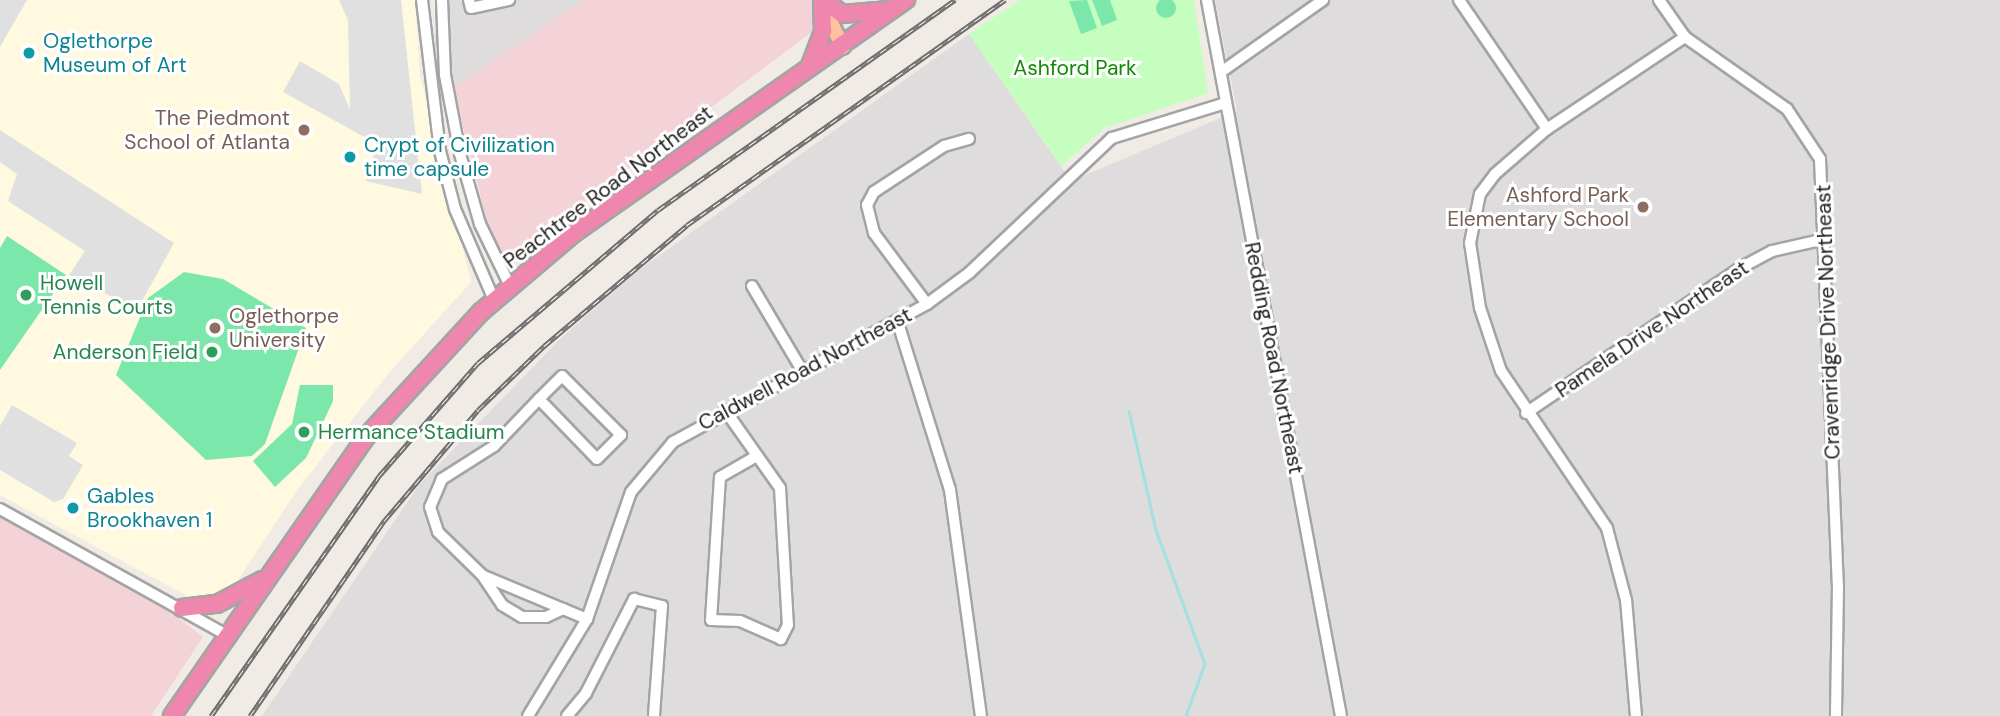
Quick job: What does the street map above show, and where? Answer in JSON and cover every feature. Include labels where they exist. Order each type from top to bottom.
[{"type":"highway","points":[[823,0],[842,14],[899,5]]},
{"type":"highway","points":[[809,68],[823,31],[823,0]]},
{"type":"highway","name":"Peachtree Road Northeast","points":[[172,716],[365,438],[494,300],[574,233],[843,47],[899,5]]},
{"type":"highway","points":[[182,608],[217,604],[265,579]]},
{"type":"main road","points":[[823,0],[843,47]]},
{"type":"street","points":[[422,0],[440,151],[455,209],[494,300]]},
{"type":"street","points":[[442,0],[445,75],[460,154],[480,224],[510,286]]},
{"type":"street","points":[[469,0],[471,8],[509,0]]},
{"type":"street","name":"Redding Road Northeast","points":[[1207,0],[1341,716]]},
{"type":"street","points":[[1221,72],[1323,0]]},
{"type":"street","points":[[1459,0],[1547,129]]},
{"type":"street","name":"Cravenridge Drive Northeast","points":[[1660,0],[1685,37],[1787,109],[1806,132],[1821,159],[1821,240],[1838,586],[1836,716]]},
{"type":"street","points":[[1636,716],[1626,600],[1607,528],[1501,371],[1479,308],[1470,243],[1480,194],[1547,129],[1685,37]]},
{"type":"street","name":"Caldwell Road Northeast","points":[[528,716],[587,619],[631,492],[673,442],[725,410],[898,323],[927,304],[969,273],[1112,138],[1226,103]]},
{"type":"street","points":[[927,304],[874,233],[867,205],[874,192],[944,146],[969,139]]},
{"type":"street","name":"Pamela Drive Northeast","points":[[1527,413],[1742,267],[1772,251],[1821,240]]},
{"type":"street","points":[[752,286],[803,372]]},
{"type":"street","points":[[898,323],[950,490],[981,716]]},
{"type":"street","points":[[539,398],[597,459],[621,435],[562,376],[539,398],[494,446],[442,479],[430,507],[438,532],[482,575],[502,605],[522,617],[546,617],[559,607]]},
{"type":"street","points":[[725,410],[755,457],[780,488],[788,625],[782,639],[740,621],[711,620],[720,477],[755,457]]},
{"type":"street","points":[[0,501],[14,514]]},
{"type":"street","points":[[0,509],[14,514],[226,635]]},
{"type":"street","points":[[482,575],[587,619]]},
{"type":"street","points":[[567,716],[586,693],[634,599],[662,606],[654,716]]},
{"type":"shaded area","name":"Oglethorpe University","points":[[0,0],[415,0],[420,75],[471,282],[388,374],[298,489],[217,612],[0,495]]},
{"type":"shaded area","points":[[0,0],[27,0],[0,47]]},
{"type":"shaded area","points":[[339,0],[401,0],[422,194],[366,181],[377,144],[283,92],[300,61],[339,84],[350,110],[348,20]]},
{"type":"shaded area","points":[[435,0],[583,0],[435,100]]},
{"type":"shaded area","points":[[583,0],[820,0],[817,28],[510,258],[495,253],[455,96],[435,100]]},
{"type":"shaded area","points":[[1215,0],[2000,0],[2000,716],[262,716],[419,485],[562,337],[639,270],[969,34],[1071,181],[1237,111]]},
{"type":"shaded area","points":[[0,130],[174,243],[137,310],[69,275],[85,251],[8,201],[17,174],[0,162]]},
{"type":"shaded area","points":[[12,405],[77,443],[69,456],[83,465],[63,499],[54,502],[0,470],[0,426]]},
{"type":"shaded area","points":[[0,515],[167,609],[203,637],[151,716],[0,716]]},
{"type":"green space","points":[[1162,-2],[1170,-2],[1176,8],[1170,18],[1162,18],[1156,12],[1156,4]]},
{"type":"green space","name":"Ashford Park","points":[[1020,0],[1194,0],[1208,93],[1105,128],[1061,166],[969,34]]},
{"type":"green space","points":[[1087,0],[1097,28],[1081,34],[1069,1]]},
{"type":"green space","points":[[1092,0],[1110,0],[1117,20],[1102,26]]},
{"type":"green space","name":"Howell Tennis Courts","points":[[7,236],[66,275],[0,370],[0,248]]},
{"type":"green space","name":"Anderson Field","points":[[184,272],[223,279],[306,328],[265,444],[252,456],[206,460],[116,375],[148,298]]},
{"type":"green space","name":"Hermance Stadium","points":[[300,385],[333,385],[333,401],[306,458],[275,487],[253,461],[292,424]]},
{"type":"waterway","points":[[1129,411],[1156,530],[1205,664],[1186,716]]},
{"type":"railway","points":[[211,716],[379,476],[478,363],[658,210],[955,0]]},
{"type":"railway","points":[[250,716],[384,521],[478,410],[544,346],[687,225],[1005,0]]},
{"type":"place","name":"Oglethorpe Museum of Art","points":[[29,53]]},
{"type":"place","name":"The Piedmont School of Atlanta","points":[[304,130]]},
{"type":"place","name":"Crypt of Civilization time capsule","points":[[350,157]]},
{"type":"place","name":"Ashford Park Elementary School","points":[[1643,207]]},
{"type":"place","name":"Howell Tennis Courts","points":[[26,295]]},
{"type":"place","name":"Oglethorpe University","points":[[215,328]]},
{"type":"place","name":"Anderson Field","points":[[212,352]]},
{"type":"place","name":"Hermance Stadium","points":[[304,432]]},
{"type":"place","name":"Gables Brookhaven 1","points":[[73,508]]}]
